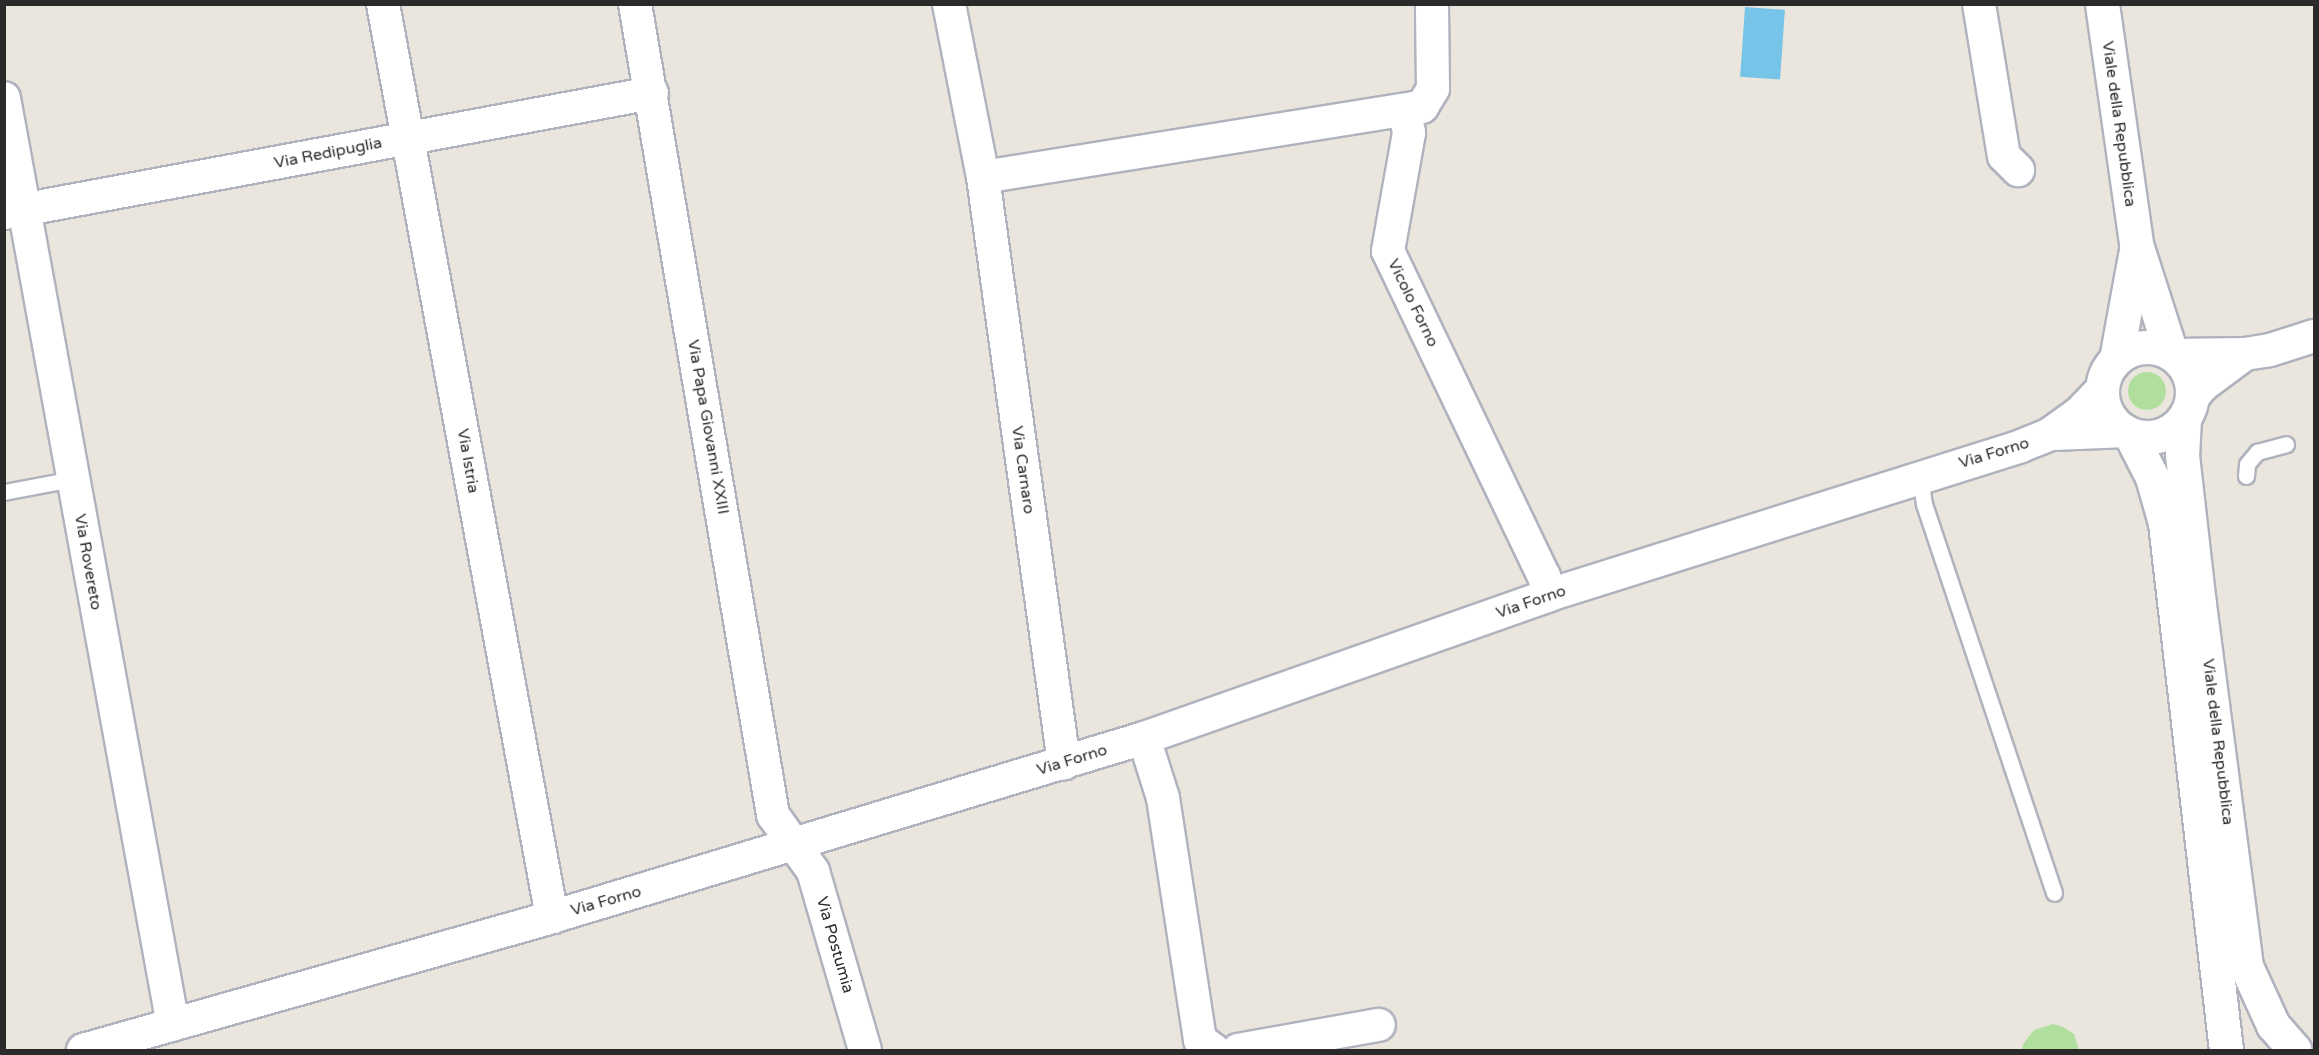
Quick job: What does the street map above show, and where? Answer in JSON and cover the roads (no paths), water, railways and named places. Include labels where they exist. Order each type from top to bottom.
[{"type":"main road","name":"Viale della Repubblica","points":[[2102,4],[2136,244],[2173,354],[2186,367],[2192,381],[2182,455],[2246,966],[2272,1025],[2295,1050]]},
{"type":"main road","name":"Viale della Repubblica","points":[[2136,244],[2116,359],[2104,378],[2102,389],[2108,413],[2127,433],[2152,477],[2165,523],[2226,1050]]},
{"type":"main road","points":[[2116,359],[2128,351],[2143,347],[2157,347],[2173,354]]},
{"type":"main road","points":[[2127,433],[2150,437],[2169,432],[2188,408]]},
{"type":"street","name":"Via Istria","points":[[383,4],[552,917]]},
{"type":"street","name":"Via Papa Giovanni XXIII","points":[[635,4],[774,815],[794,844]]},
{"type":"street","name":"Via Carnaro","points":[[949,4],[983,177],[1064,763]]},
{"type":"street","points":[[983,177],[1405,112],[1422,107],[1433,89],[1432,4]]},
{"type":"street","points":[[1979,4],[2004,156],[2018,170]]},
{"type":"street","name":"Via Redipuglia","points":[[14,212],[652,93]]},
{"type":"street","name":"Via Rovereto","points":[[4,98],[14,212],[73,479],[173,1025]]},
{"type":"street","name":"Vicolo Forno","points":[[1405,112],[1409,133],[1388,251],[1544,576],[1550,595]]},
{"type":"street","points":[[2173,354],[2245,354],[2314,336]]},
{"type":"street","points":[[2188,408],[2203,385],[2245,354]]},
{"type":"street","name":"Via Forno","points":[[2050,434],[2079,413],[2102,389]]},
{"type":"street","name":"Via Forno","points":[[82,1050],[552,917],[1144,738],[1550,595],[2050,434],[2127,433]]},
{"type":"street","points":[[1144,738],[1163,798],[1200,1040],[1214,1050]]},
{"type":"street","name":"Via Postumia","points":[[794,844],[813,871],[865,1050]]},
{"type":"street","points":[[1238,1050],[1379,1025]]},
{"type":"lane","points":[[2246,476],[2247,464],[2257,452],[2286,444]]},
{"type":"lane","points":[[1920,476],[1926,511],[2054,893]]},
{"type":"lane","points":[[4,492],[73,479]]},
{"type":"water","points":[[1745,7],[1785,10],[1780,80],[1740,77]]}]
